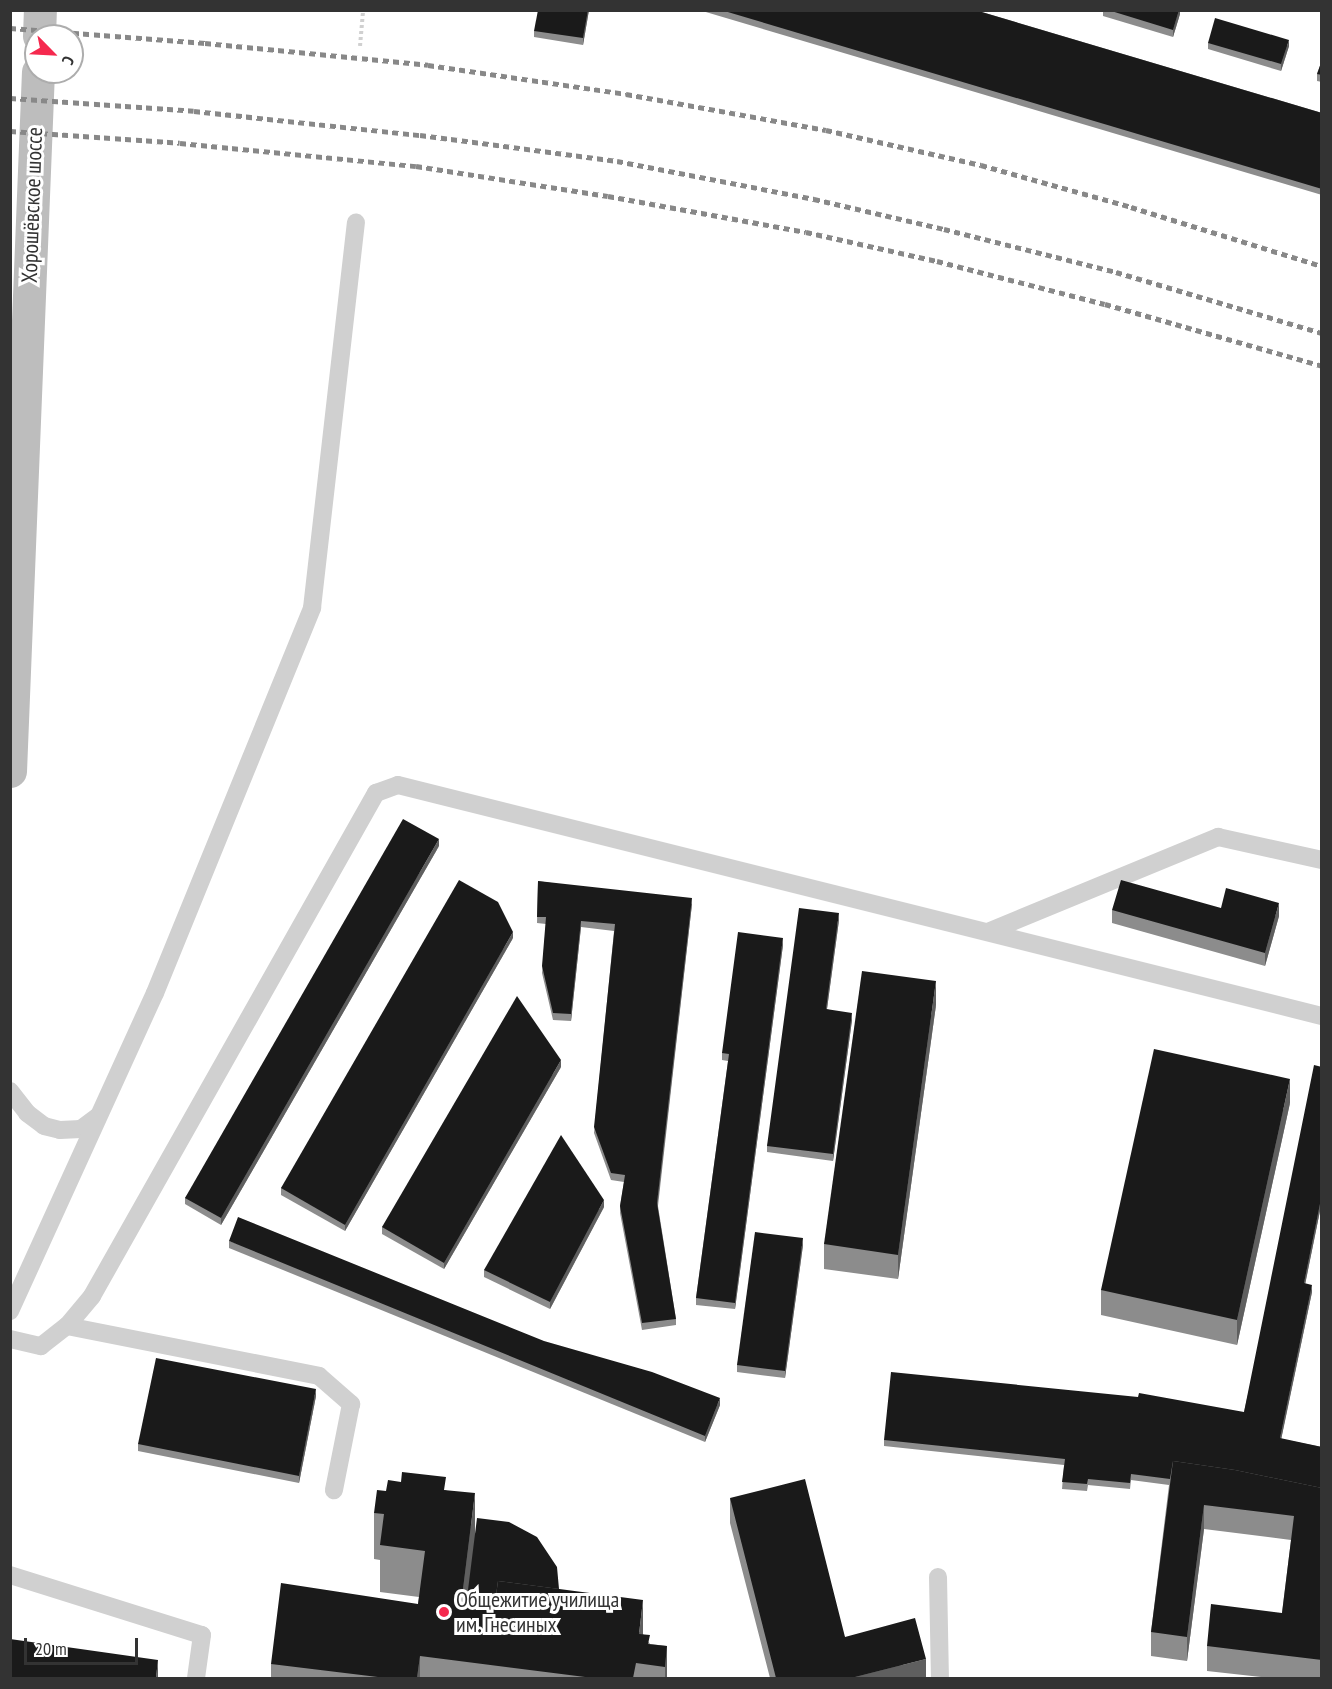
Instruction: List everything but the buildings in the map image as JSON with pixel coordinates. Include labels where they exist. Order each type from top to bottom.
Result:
[{"type":"main road","name":"Хорошёвское шоссе","points":[[10,771],[38,84]]},
{"type":"lane","points":[[10,1311],[155,993],[312,608],[356,223]]},
{"type":"lane","points":[[10,1338],[41,1346],[67,1326],[92,1296],[376,793],[398,785],[990,931],[1322,1016]]},
{"type":"lane","points":[[990,931],[1218,837],[1322,860]]},
{"type":"lane","points":[[10,1091],[27,1113],[44,1126],[81,1129],[99,1115]]},
{"type":"lane","points":[[67,1326],[319,1376],[351,1404],[334,1490]]},
{"type":"lane","points":[[10,1575],[202,1635],[196,1678]]},
{"type":"lane","points":[[938,1577],[940,1678]]},
{"type":"path","points":[[360,46],[363,10]]},
{"type":"railway","points":[[10,28],[205,43],[428,65],[626,94],[826,130],[981,165],[1131,207],[1322,266]]},
{"type":"railway","points":[[10,98],[194,111],[420,135],[617,161],[814,199],[944,229],[1116,272],[1322,333]]},
{"type":"railway","points":[[10,131],[180,143],[416,166],[608,196],[806,232],[937,261],[1105,304],[1322,366]]},
{"type":"place","name":"Общежитие училища им. Гнесиных","points":[[444,1612]]}]
